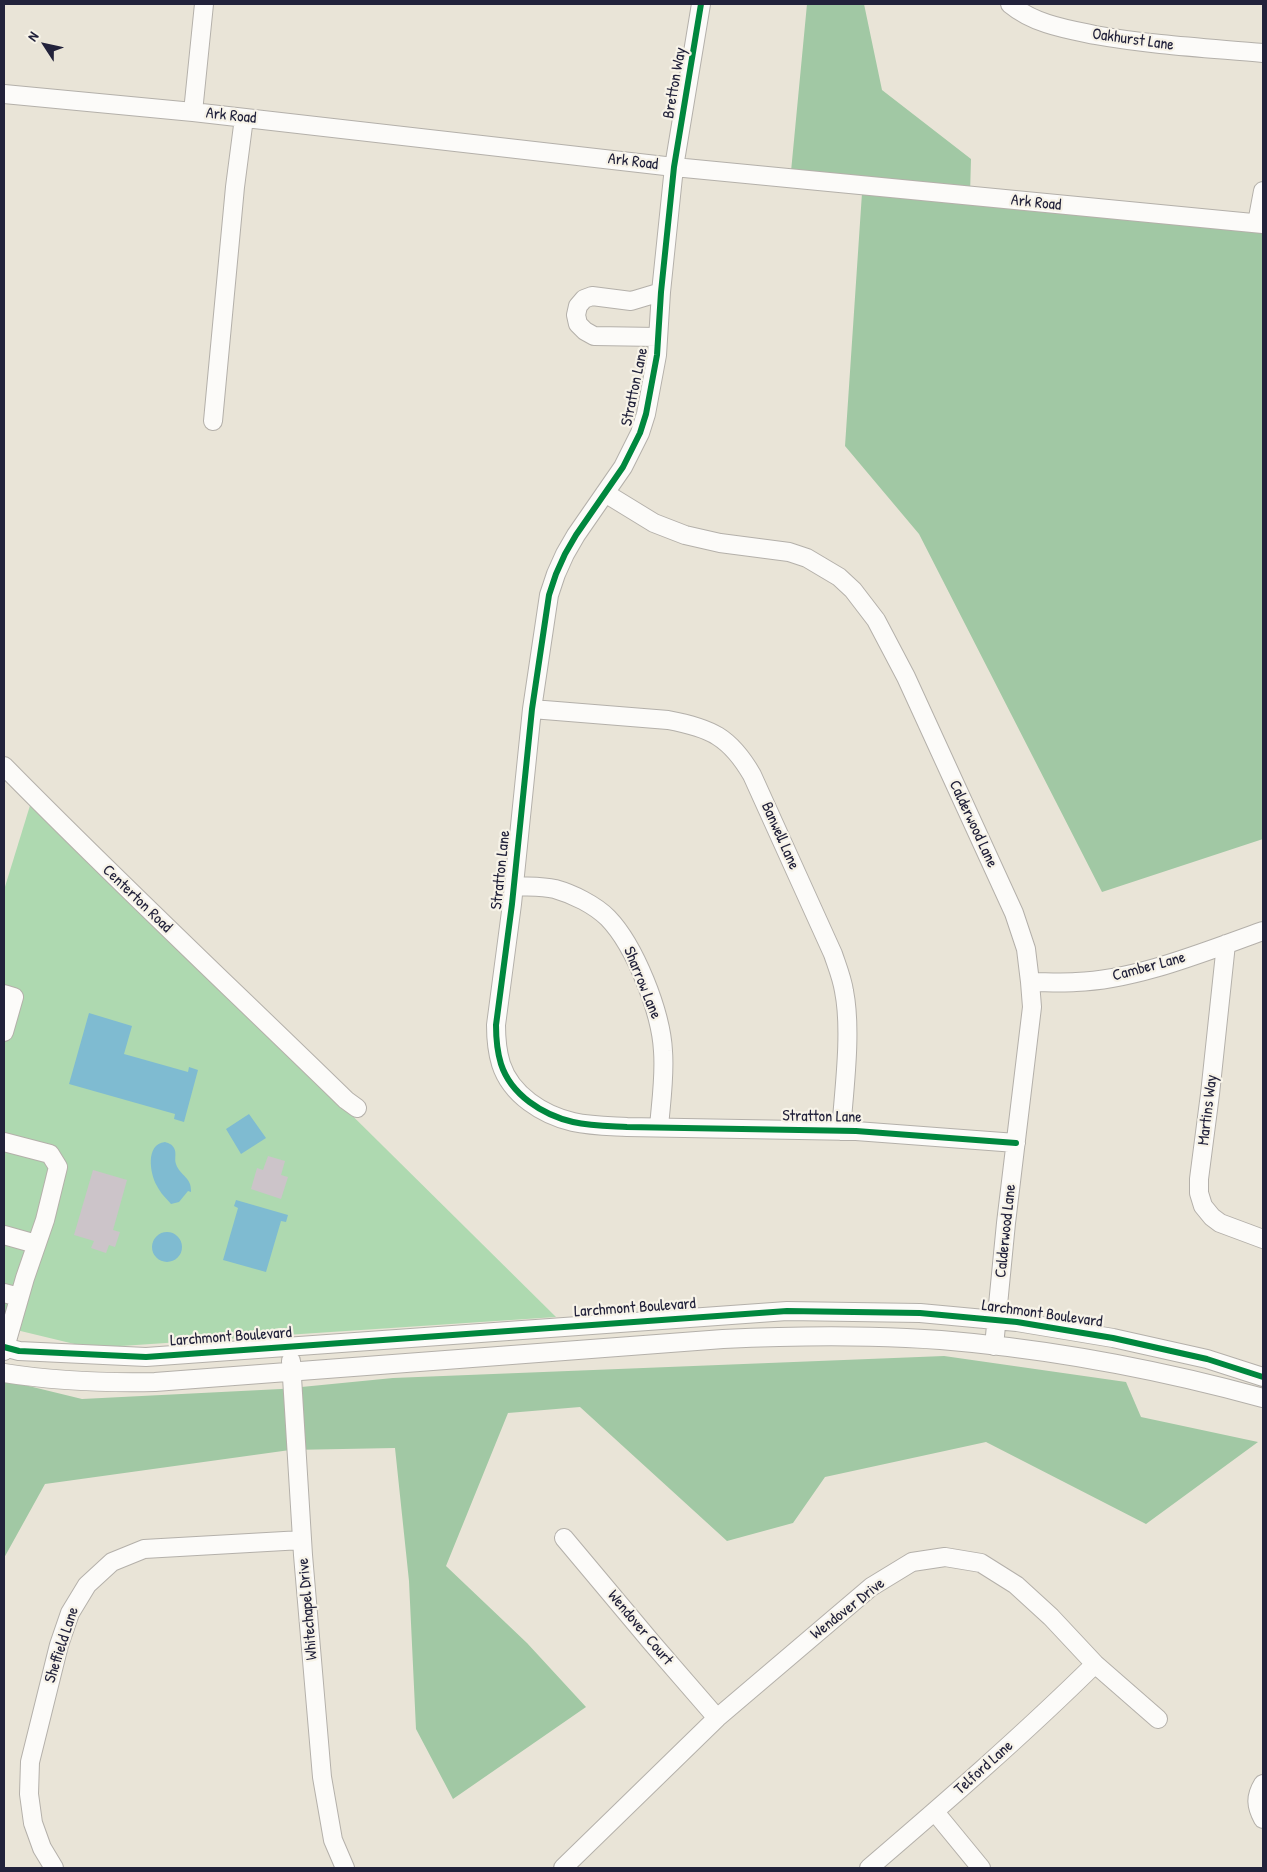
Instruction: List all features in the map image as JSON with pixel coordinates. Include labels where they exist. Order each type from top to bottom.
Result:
[{"type":"street","points":[[193,112],[204,4]]},
{"type":"street","name":"Bretton Way","points":[[674,167],[701,4]]},
{"type":"street","name":"Oakhurst Lane","points":[[1010,4],[1031,17],[1066,29],[1140,43],[1263,53]]},
{"type":"street","name":"Ark Road","points":[[4,94],[193,112],[674,167],[1260,224]]},
{"type":"street","points":[[213,421],[235,187],[244,118]]},
{"type":"street","name":"Stratton Lane","points":[[674,167],[652,389],[640,433],[623,467],[576,535],[556,574],[547,610],[532,709],[496,1025],[497,1045],[501,1064],[509,1082],[522,1096],[538,1108],[556,1117],[592,1125],[856,1131],[1016,1143]]},
{"type":"street","points":[[1260,224],[1263,191]]},
{"type":"street","points":[[658,337],[594,336],[578,324],[576,315],[578,306],[584,299],[592,296],[631,301],[661,292]]},
{"type":"street","name":"Calderwood Lane","points":[[605,493],[654,522],[685,534],[720,543],[790,552],[807,558],[839,577],[853,590],[876,620],[906,677],[1014,914],[1026,949],[1032,1007],[994,1346]]},
{"type":"street","name":"Banwell Lane","points":[[532,709],[668,720],[684,723],[698,727],[726,740],[745,762],[821,927],[840,973],[847,1009],[841,1131]]},
{"type":"street","name":"Centerton Road","points":[[4,766],[71,835],[346,1100],[357,1108]]},
{"type":"street","name":"Sharrow Lane","points":[[513,886],[554,889],[577,898],[608,918],[623,936],[636,959],[659,1023],[663,1050],[659,1127]]},
{"type":"street","name":"Camber Lane","points":[[1030,982],[1076,982],[1117,977],[1146,970],[1263,931]]},
{"type":"street","name":"Martins Way","points":[[1226,944],[1199,1178],[1199,1193],[1203,1206],[1220,1223],[1263,1239]]},
{"type":"street","points":[[4,994],[14,997],[4,1032]]},
{"type":"street","points":[[4,1142],[50,1154],[58,1166],[36,1244],[12,1295],[4,1349]]},
{"type":"street","points":[[4,1236],[36,1244]]},
{"type":"street","name":"Larchmont Boulevard","points":[[4,1349],[146,1358],[787,1311],[920,1313],[997,1320],[1113,1338],[1207,1359],[1263,1376]]},
{"type":"street","points":[[4,1373],[35,1378],[94,1383],[164,1382],[633,1345],[759,1337],[864,1337],[972,1343],[1114,1363],[1263,1398]]},
{"type":"street","name":"Whitechapel Drive","points":[[290,1347],[302,1540],[324,1791],[333,1840],[345,1868]]},
{"type":"street","name":"Wendover Court","points":[[564,1538],[717,1718]]},
{"type":"street","name":"Sheffield Lane","points":[[46,1866],[30,1809],[28,1778],[30,1762],[59,1645],[70,1613],[87,1585],[112,1562],[144,1549],[302,1540]]},
{"type":"street","name":"Wendover Drive","points":[[563,1868],[717,1718],[870,1587],[912,1562],[946,1557],[981,1563],[1016,1585],[1051,1617],[1095,1664],[1158,1719]]},
{"type":"street","name":"Telford Lane","points":[[868,1868],[935,1812],[1048,1710],[1095,1664]]},
{"type":"street","points":[[1263,1784],[1256,1797],[1258,1810],[1263,1819]]},
{"type":"street","points":[[935,1812],[980,1868]]},
{"type":"green space","points":[[807,4],[864,4],[882,90],[971,159],[970,195],[1263,233],[1263,839],[1102,892],[919,534],[845,446],[862,193],[790,182]]},
{"type":"green space","points":[[32,799],[556,1317],[91,1348],[4,1327],[4,890]]},
{"type":"green space","points":[[944,1356],[1126,1382],[1141,1417],[1258,1442],[1146,1524],[986,1442],[825,1477],[793,1523],[727,1541],[580,1407],[508,1413],[446,1566],[527,1643],[586,1707],[453,1799],[416,1729],[409,1581],[395,1448],[290,1450],[45,1484],[4,1558],[4,1380],[82,1399],[281,1389],[393,1378]]},
{"type":"water","points":[[89,1013],[132,1026],[124,1054],[188,1072],[189,1067],[198,1070],[184,1122],[174,1119],[175,1114],[69,1084]]},
{"type":"water","points":[[249,1114],[266,1138],[241,1154],[226,1129]]},
{"type":"water","points":[[165,1142],[174,1148],[176,1164],[191,1187],[191,1192],[188,1191],[179,1202],[171,1204],[157,1186],[151,1167],[154,1148]]},
{"type":"water","points":[[236,1200],[288,1215],[286,1222],[281,1221],[266,1272],[223,1260],[238,1208],[234,1206]]},
{"type":"water","points":[[167,1232],[178,1236],[182,1247],[178,1258],[167,1262],[156,1258],[152,1247],[156,1236]]},
{"type":"building","points":[[268,1156],[285,1161],[281,1175],[288,1177],[281,1199],[251,1189],[257,1168],[263,1170]]},
{"type":"building","points":[[93,1170],[127,1180],[113,1230],[120,1232],[115,1247],[109,1245],[106,1253],[91,1248],[94,1241],[74,1235]]},
{"type":"cycle path","points":[[701,4],[674,167],[661,292],[657,355],[646,414],[640,433],[623,467],[565,554],[549,595],[532,709],[512,904],[496,1025],[501,1064],[512,1085],[530,1102],[550,1114],[580,1123],[627,1127],[856,1131],[1016,1143]]},
{"type":"cycle path","points":[[4,1347],[19,1351],[146,1357],[787,1311],[920,1313],[1017,1322],[1113,1338],[1207,1359],[1263,1377]]}]
